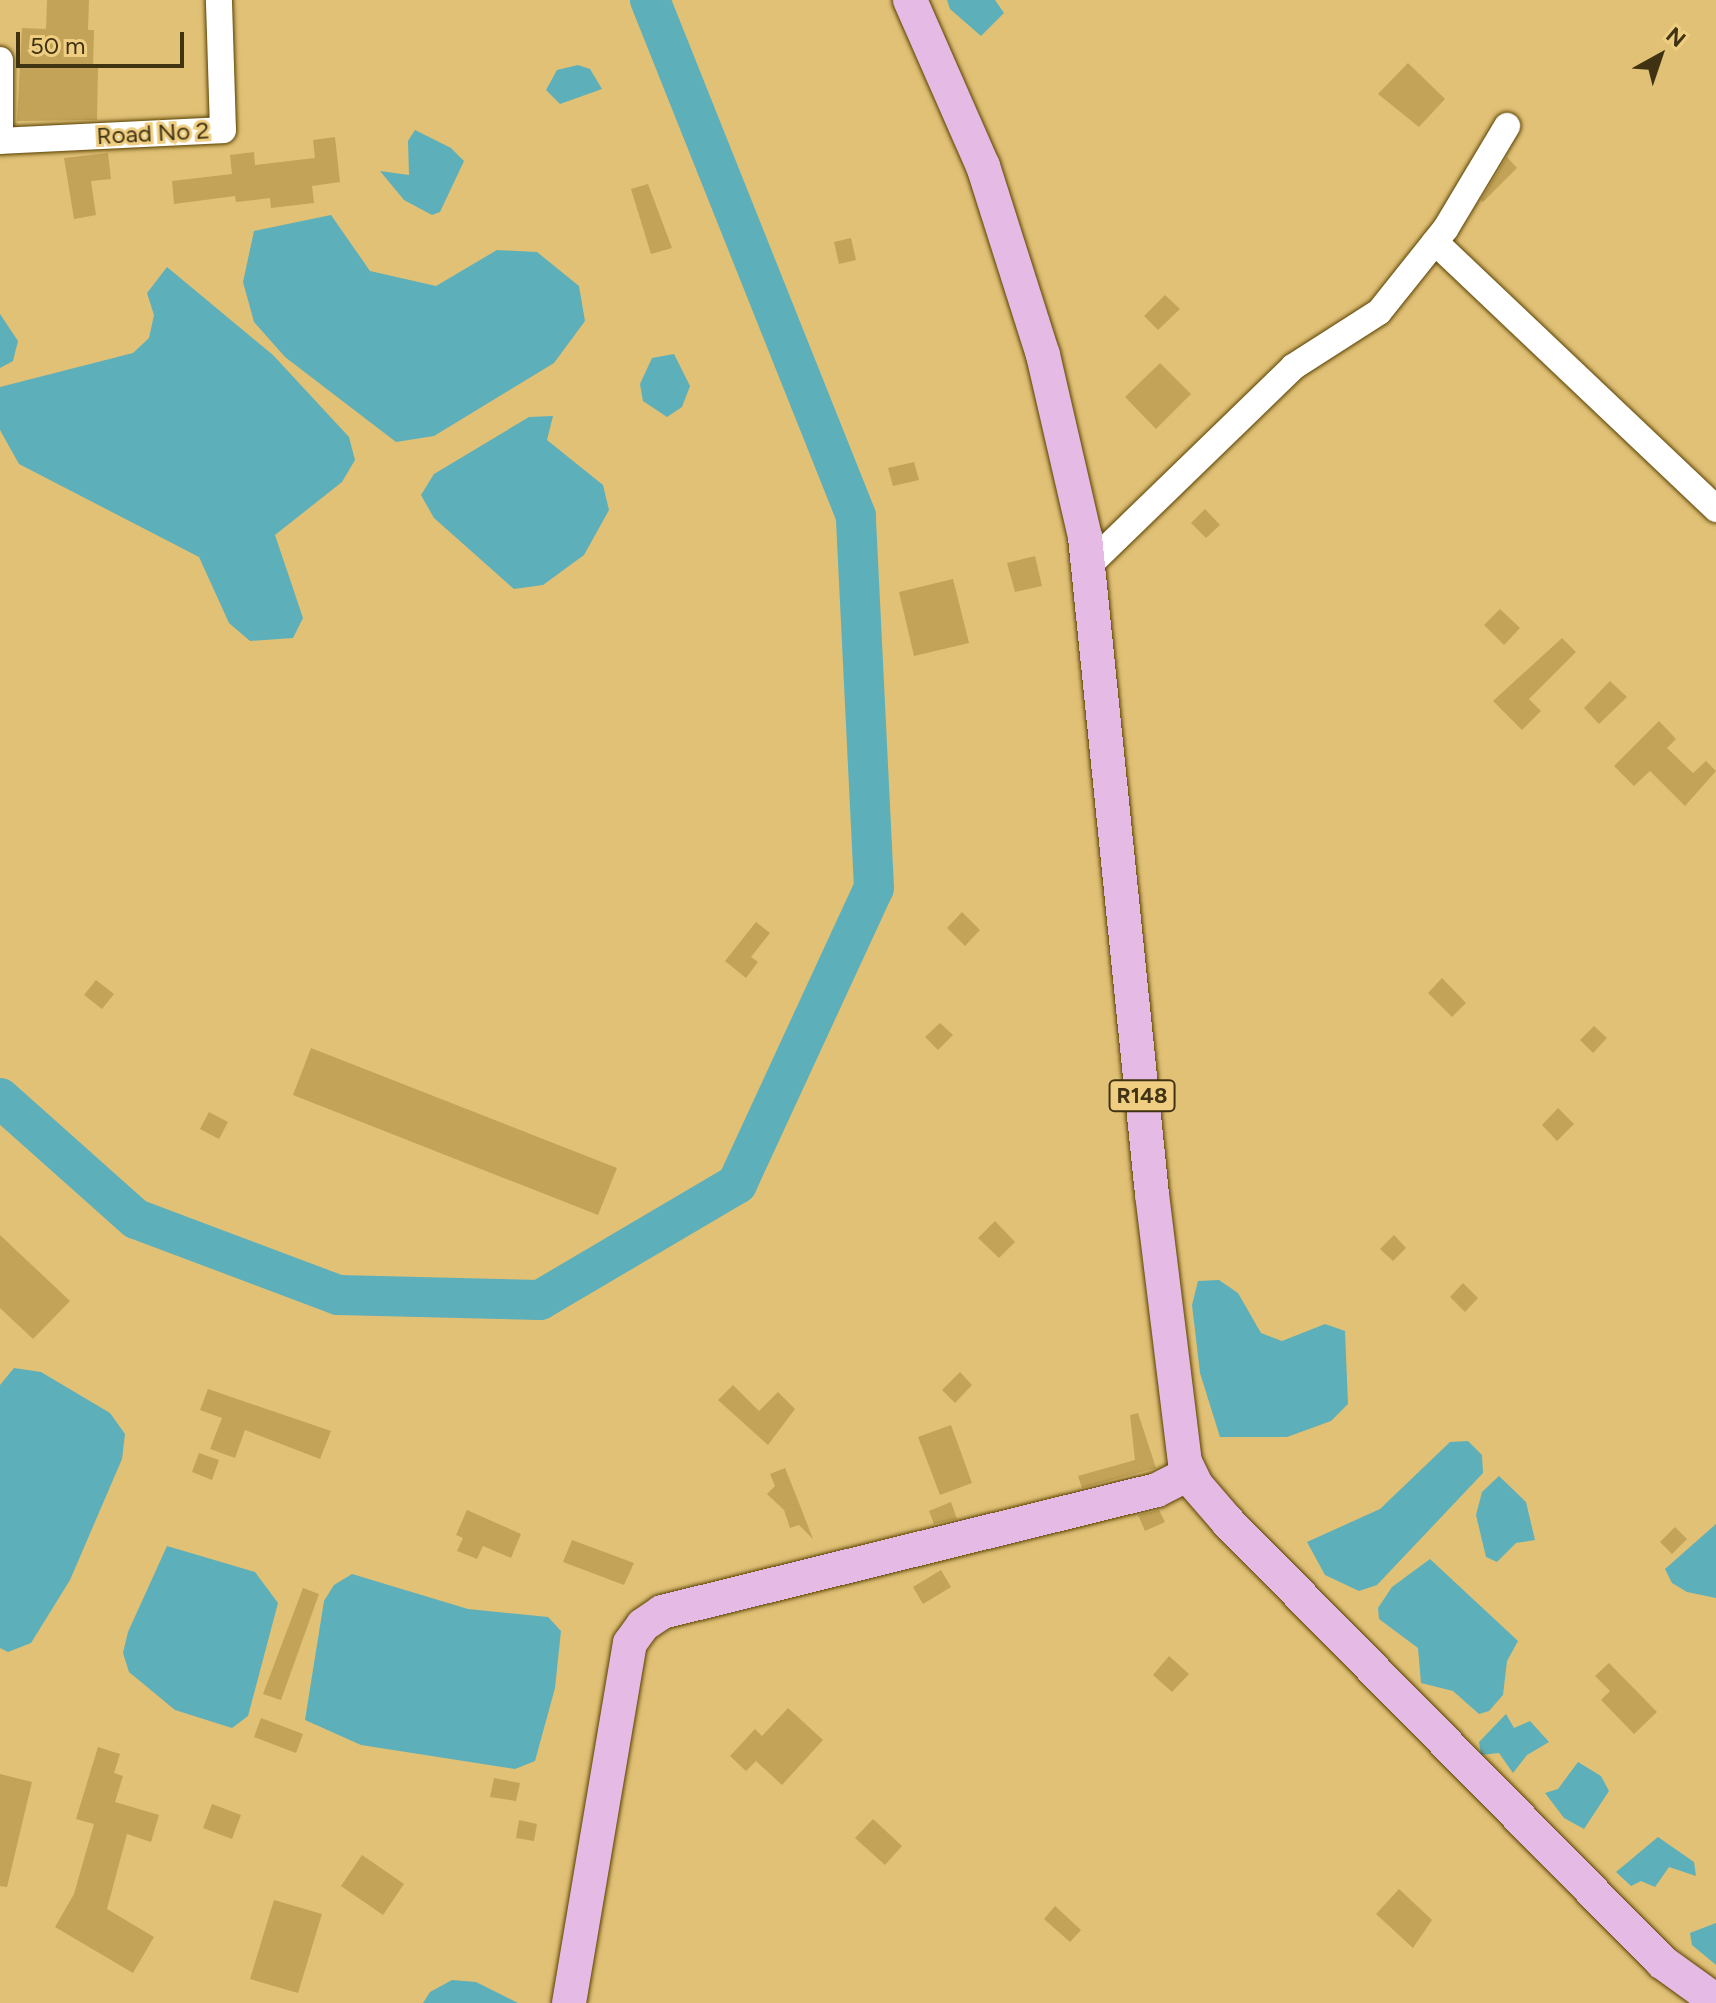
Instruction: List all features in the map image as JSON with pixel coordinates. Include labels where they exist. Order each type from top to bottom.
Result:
[{"type":"main road","name":"R148","points":[[910,0],[983,166],[1043,355],[1088,566],[1152,1194],[1180,1434],[1190,1473],[1228,1522],[1662,1962],[1716,2001]]},
{"type":"main road","points":[[569,2003],[630,1643],[643,1625],[662,1612],[1157,1490],[1190,1473]]},
{"type":"street","name":"Road No 2","points":[[0,141],[223,130],[219,0]]},
{"type":"street","points":[[0,60],[0,141]]},
{"type":"street","points":[[1088,566],[1293,367],[1379,312],[1435,242],[1507,126]]},
{"type":"street","points":[[1435,242],[1716,509]]},
{"type":"water","points":[[947,0],[995,0],[1004,13],[981,36],[950,9]]},
{"type":"water","points":[[578,65],[590,69],[602,89],[560,104],[546,90],[557,70]]},
{"type":"water","points":[[415,130],[451,148],[464,161],[440,212],[432,215],[404,200],[380,171],[409,175],[408,141]]},
{"type":"water","points":[[331,215],[370,271],[436,286],[497,250],[537,252],[579,286],[585,321],[554,363],[434,436],[396,442],[285,357],[254,322],[243,282],[254,231]]},
{"type":"water","points":[[167,267],[273,355],[349,437],[355,460],[342,482],[275,535],[303,618],[293,638],[250,641],[229,623],[199,557],[19,464],[0,430],[0,387],[133,353],[149,338],[154,315],[147,293]]},
{"type":"water","points":[[0,314],[18,341],[13,361],[0,368]]},
{"type":"water","points":[[674,354],[690,386],[682,407],[667,417],[643,401],[640,384],[652,358]]},
{"type":"water","points":[[553,416],[547,440],[603,485],[609,510],[584,555],[543,585],[514,589],[434,518],[421,495],[434,474],[529,417]]},
{"type":"water","points":[[1219,1280],[1238,1293],[1261,1333],[1282,1341],[1325,1324],[1345,1331],[1348,1404],[1331,1421],[1287,1437],[1220,1437],[1200,1373],[1192,1305],[1198,1281]]},
{"type":"water","points":[[14,1368],[41,1372],[110,1413],[125,1434],[122,1459],[70,1580],[31,1643],[8,1652],[0,1648],[0,1385]]},
{"type":"water","points":[[1468,1441],[1482,1455],[1483,1473],[1377,1585],[1359,1591],[1325,1575],[1307,1542],[1380,1509],[1450,1442]]},
{"type":"water","points":[[1499,1476],[1526,1502],[1535,1540],[1516,1543],[1497,1562],[1486,1557],[1476,1515],[1482,1492]]},
{"type":"water","points":[[1716,1524],[1716,1598],[1687,1592],[1672,1583],[1665,1569]]},
{"type":"water","points":[[167,1546],[255,1572],[278,1603],[248,1716],[232,1728],[175,1710],[129,1672],[123,1653],[128,1632]]},
{"type":"water","points":[[1430,1559],[1518,1641],[1507,1661],[1503,1695],[1489,1711],[1479,1714],[1453,1691],[1421,1683],[1418,1648],[1379,1619],[1378,1608],[1392,1587]]},
{"type":"water","points":[[352,1574],[468,1609],[548,1617],[561,1631],[555,1688],[535,1761],[515,1769],[361,1745],[305,1720],[324,1601],[334,1585]]},
{"type":"water","points":[[1506,1714],[1514,1728],[1530,1721],[1549,1742],[1527,1755],[1513,1773],[1499,1753],[1481,1755],[1479,1742]]},
{"type":"water","points":[[1578,1762],[1601,1776],[1609,1791],[1584,1829],[1564,1818],[1545,1793],[1558,1789]]},
{"type":"water","points":[[1658,1837],[1694,1862],[1696,1876],[1669,1867],[1655,1887],[1641,1881],[1631,1886],[1616,1872]]},
{"type":"water","points":[[1716,1923],[1716,1965],[1692,1945],[1690,1933]]},
{"type":"water","points":[[452,1980],[476,1982],[518,2003],[423,2003],[430,1992]]},
{"type":"building","points":[[47,0],[89,0],[88,30],[94,30],[93,68],[98,68],[97,120],[17,121],[22,28],[46,29]]},
{"type":"building","points":[[1408,63],[1445,99],[1419,127],[1378,94]]},
{"type":"building","points":[[335,137],[340,182],[312,186],[314,203],[271,208],[270,198],[236,202],[235,196],[174,204],[172,181],[232,174],[230,155],[254,152],[255,165],[315,158],[313,140]]},
{"type":"building","points":[[108,153],[111,179],[91,181],[96,215],[74,219],[64,158]]},
{"type":"building","points":[[1507,157],[1517,168],[1483,202],[1481,200]]},
{"type":"building","points":[[648,184],[672,248],[651,254],[631,189]]},
{"type":"building","points":[[851,238],[856,260],[839,264],[834,242]]},
{"type":"building","points":[[1165,295],[1180,309],[1158,330],[1144,316]]},
{"type":"building","points":[[1160,363],[1191,394],[1156,429],[1125,397]]},
{"type":"building","points":[[914,462],[919,480],[893,486],[888,468]]},
{"type":"building","points":[[1205,509],[1220,525],[1206,538],[1191,523]]},
{"type":"building","points":[[1035,556],[1042,586],[1015,592],[1007,563]]},
{"type":"building","points":[[953,579],[969,643],[914,656],[899,592]]},
{"type":"building","points":[[1500,609],[1520,628],[1504,645],[1484,625]]},
{"type":"building","points":[[1562,638],[1576,652],[1529,699],[1541,711],[1522,730],[1493,701]]},
{"type":"building","points":[[1610,681],[1627,697],[1599,724],[1584,708]]},
{"type":"building","points":[[1659,721],[1676,739],[1667,748],[1693,773],[1706,761],[1716,771],[1685,806],[1650,771],[1634,786],[1614,766]]},
{"type":"building","points":[[962,912],[980,930],[965,946],[947,928]]},
{"type":"building","points":[[756,922],[770,933],[751,957],[758,962],[746,978],[725,961]]},
{"type":"building","points":[[1442,978],[1466,1003],[1452,1017],[1428,993]]},
{"type":"building","points":[[96,980],[114,994],[102,1009],[84,995]]},
{"type":"building","points":[[940,1023],[953,1035],[938,1050],[925,1037]]},
{"type":"building","points":[[1594,1026],[1607,1038],[1593,1053],[1580,1040]]},
{"type":"building","points":[[311,1048],[617,1168],[598,1215],[293,1095]]},
{"type":"building","points":[[1558,1108],[1574,1124],[1557,1141],[1542,1125]]},
{"type":"building","points":[[209,1112],[228,1122],[219,1139],[200,1129]]},
{"type":"building","points":[[995,1221],[1015,1242],[999,1258],[978,1238]]},
{"type":"building","points":[[0,1235],[70,1301],[33,1339],[0,1308]]},
{"type":"building","points":[[1394,1235],[1406,1248],[1393,1261],[1380,1249]]},
{"type":"building","points":[[1463,1283],[1478,1298],[1465,1312],[1450,1297]]},
{"type":"building","points":[[960,1372],[972,1385],[955,1403],[942,1390]]},
{"type":"building","points":[[733,1385],[759,1411],[778,1392],[795,1409],[768,1445],[718,1400]]},
{"type":"building","points":[[208,1389],[331,1431],[320,1459],[245,1430],[235,1458],[210,1449],[222,1418],[200,1410]]},
{"type":"building","points":[[1138,1413],[1156,1468],[1082,1488],[1078,1476],[1135,1460],[1130,1415]]},
{"type":"building","points":[[951,1425],[972,1483],[940,1495],[918,1437]]},
{"type":"building","points":[[199,1453],[219,1460],[212,1480],[192,1472]]},
{"type":"building","points":[[785,1468],[813,1539],[799,1525],[790,1528],[784,1510],[767,1494],[775,1486],[770,1474]]},
{"type":"building","points":[[951,1502],[957,1519],[934,1524],[929,1511]]},
{"type":"building","points":[[467,1510],[521,1534],[511,1558],[483,1546],[477,1559],[457,1551],[463,1538],[456,1535]]},
{"type":"building","points":[[1159,1510],[1165,1522],[1145,1531],[1138,1515]]},
{"type":"building","points":[[1675,1527],[1687,1539],[1672,1554],[1660,1542]]},
{"type":"building","points":[[572,1540],[634,1563],[624,1585],[563,1562]]},
{"type":"building","points":[[941,1570],[951,1587],[923,1604],[913,1587]]},
{"type":"building","points":[[303,1588],[319,1594],[281,1700],[263,1694]]},
{"type":"building","points":[[1169,1656],[1189,1674],[1172,1692],[1153,1675]]},
{"type":"building","points":[[1609,1663],[1657,1712],[1634,1734],[1601,1700],[1610,1691],[1595,1676]]},
{"type":"building","points":[[788,1708],[823,1740],[782,1785],[756,1761],[746,1771],[730,1756],[755,1729],[762,1736]]},
{"type":"building","points":[[261,1718],[303,1734],[296,1753],[254,1737]]},
{"type":"building","points":[[98,1747],[120,1754],[114,1773],[123,1776],[115,1802],[159,1815],[151,1842],[127,1834],[107,1909],[154,1937],[133,1973],[55,1927],[74,1894],[94,1824],[76,1819]]},
{"type":"building","points":[[0,1774],[32,1782],[7,1887],[0,1886]]},
{"type":"building","points":[[494,1778],[520,1783],[516,1801],[490,1797]]},
{"type":"building","points":[[212,1804],[241,1815],[232,1839],[203,1828]]},
{"type":"building","points":[[873,1819],[902,1846],[885,1865],[855,1838]]},
{"type":"building","points":[[519,1820],[537,1824],[534,1841],[516,1838]]},
{"type":"building","points":[[362,1855],[404,1884],[383,1915],[341,1886]]},
{"type":"building","points":[[1399,1889],[1432,1920],[1413,1948],[1376,1914]]},
{"type":"building","points":[[274,1900],[322,1914],[298,1993],[250,1979]]},
{"type":"building","points":[[1055,1906],[1081,1930],[1070,1942],[1044,1919]]},
{"type":"waterway","points":[[0,1098],[136,1219],[338,1295],[540,1300],[737,1184],[874,888],[856,516],[650,0]]}]
